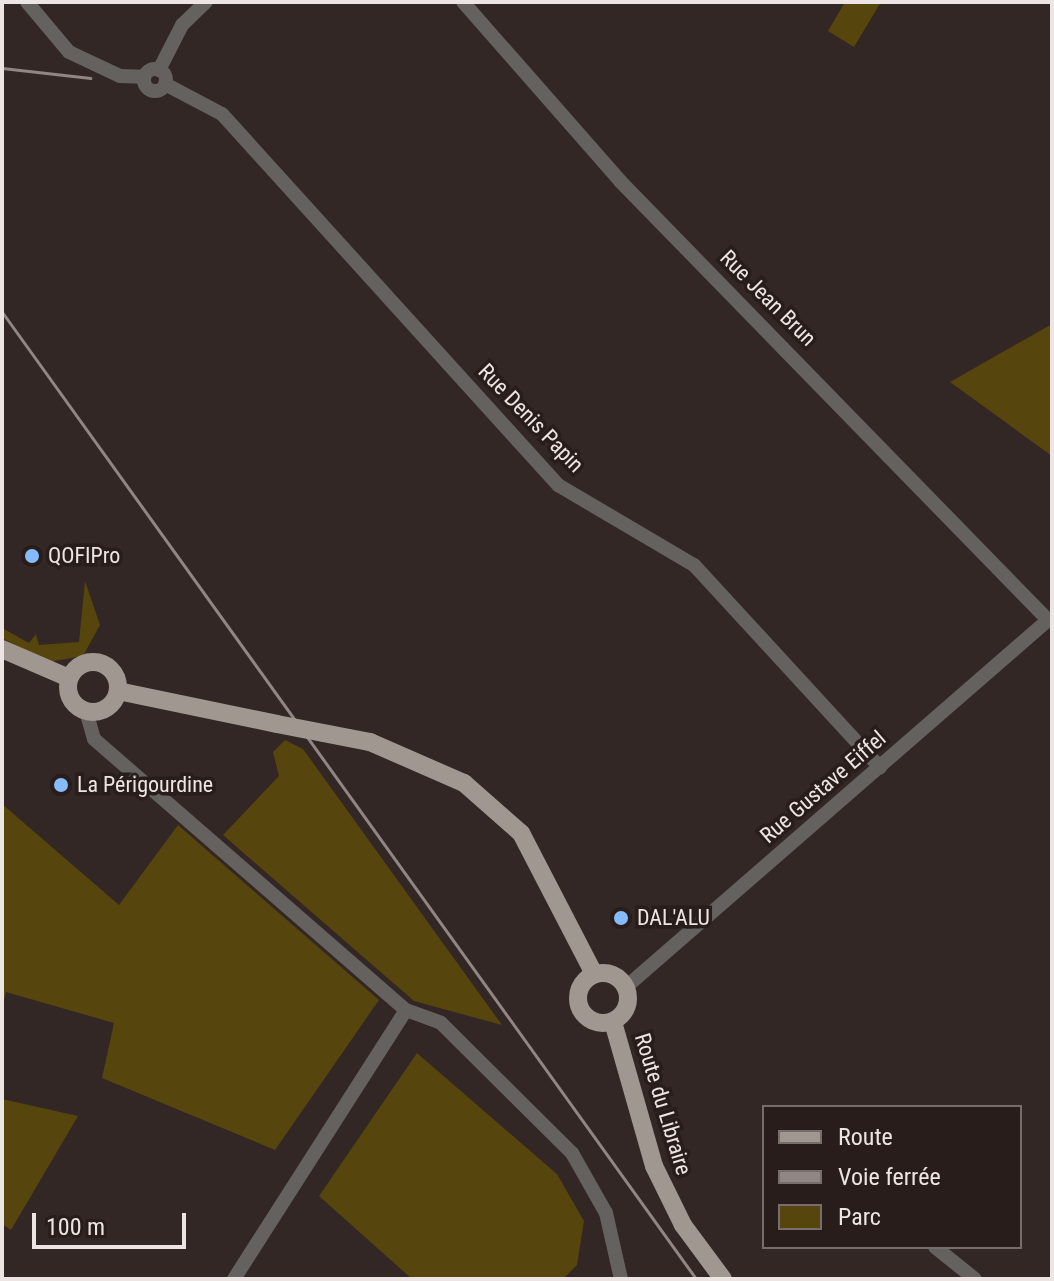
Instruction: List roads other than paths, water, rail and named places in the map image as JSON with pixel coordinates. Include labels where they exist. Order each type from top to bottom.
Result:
[{"type":"main road","points":[[2,649],[69,678]]},
{"type":"main road","points":[[118,691],[110,706],[86,711],[72,702],[69,678],[80,665],[103,664],[118,691],[370,742],[464,783],[521,833],[594,974]]},
{"type":"main road","points":[[609,973],[626,987],[625,1011],[613,1022],[597,1023],[580,1008],[581,985],[594,974],[609,973]]},
{"type":"main road","name":"Route du Libraire","points":[[613,1022],[654,1166],[683,1225],[723,1279]]},
{"type":"street","points":[[27,2],[69,52],[120,76],[144,77],[162,77],[182,25],[206,2]]},
{"type":"street","name":"Rue Jean Brun","points":[[463,2],[620,181],[1050,620]]},
{"type":"street","name":"Rue Denis Papin","points":[[162,77],[222,114],[558,485],[694,565],[880,767]]},
{"type":"street","name":"Rue Gustave Eiffel","points":[[626,987],[1050,620]]},
{"type":"street","points":[[86,711],[94,739],[406,1010],[441,1023],[572,1153],[606,1213],[621,1279]]},
{"type":"street","points":[[234,1279],[406,1010]]},
{"type":"street","points":[[938,1249],[975,1279]]},
{"type":"railway","points":[[2,68],[90,78]]},
{"type":"railway","points":[[2,312],[696,1279]]},
{"type":"place","name":"QOFIPro","points":[[32,556]]},
{"type":"place","name":"La Périgourdine","points":[[61,785]]},
{"type":"place","name":"DAL'ALU","points":[[621,918]]}]
